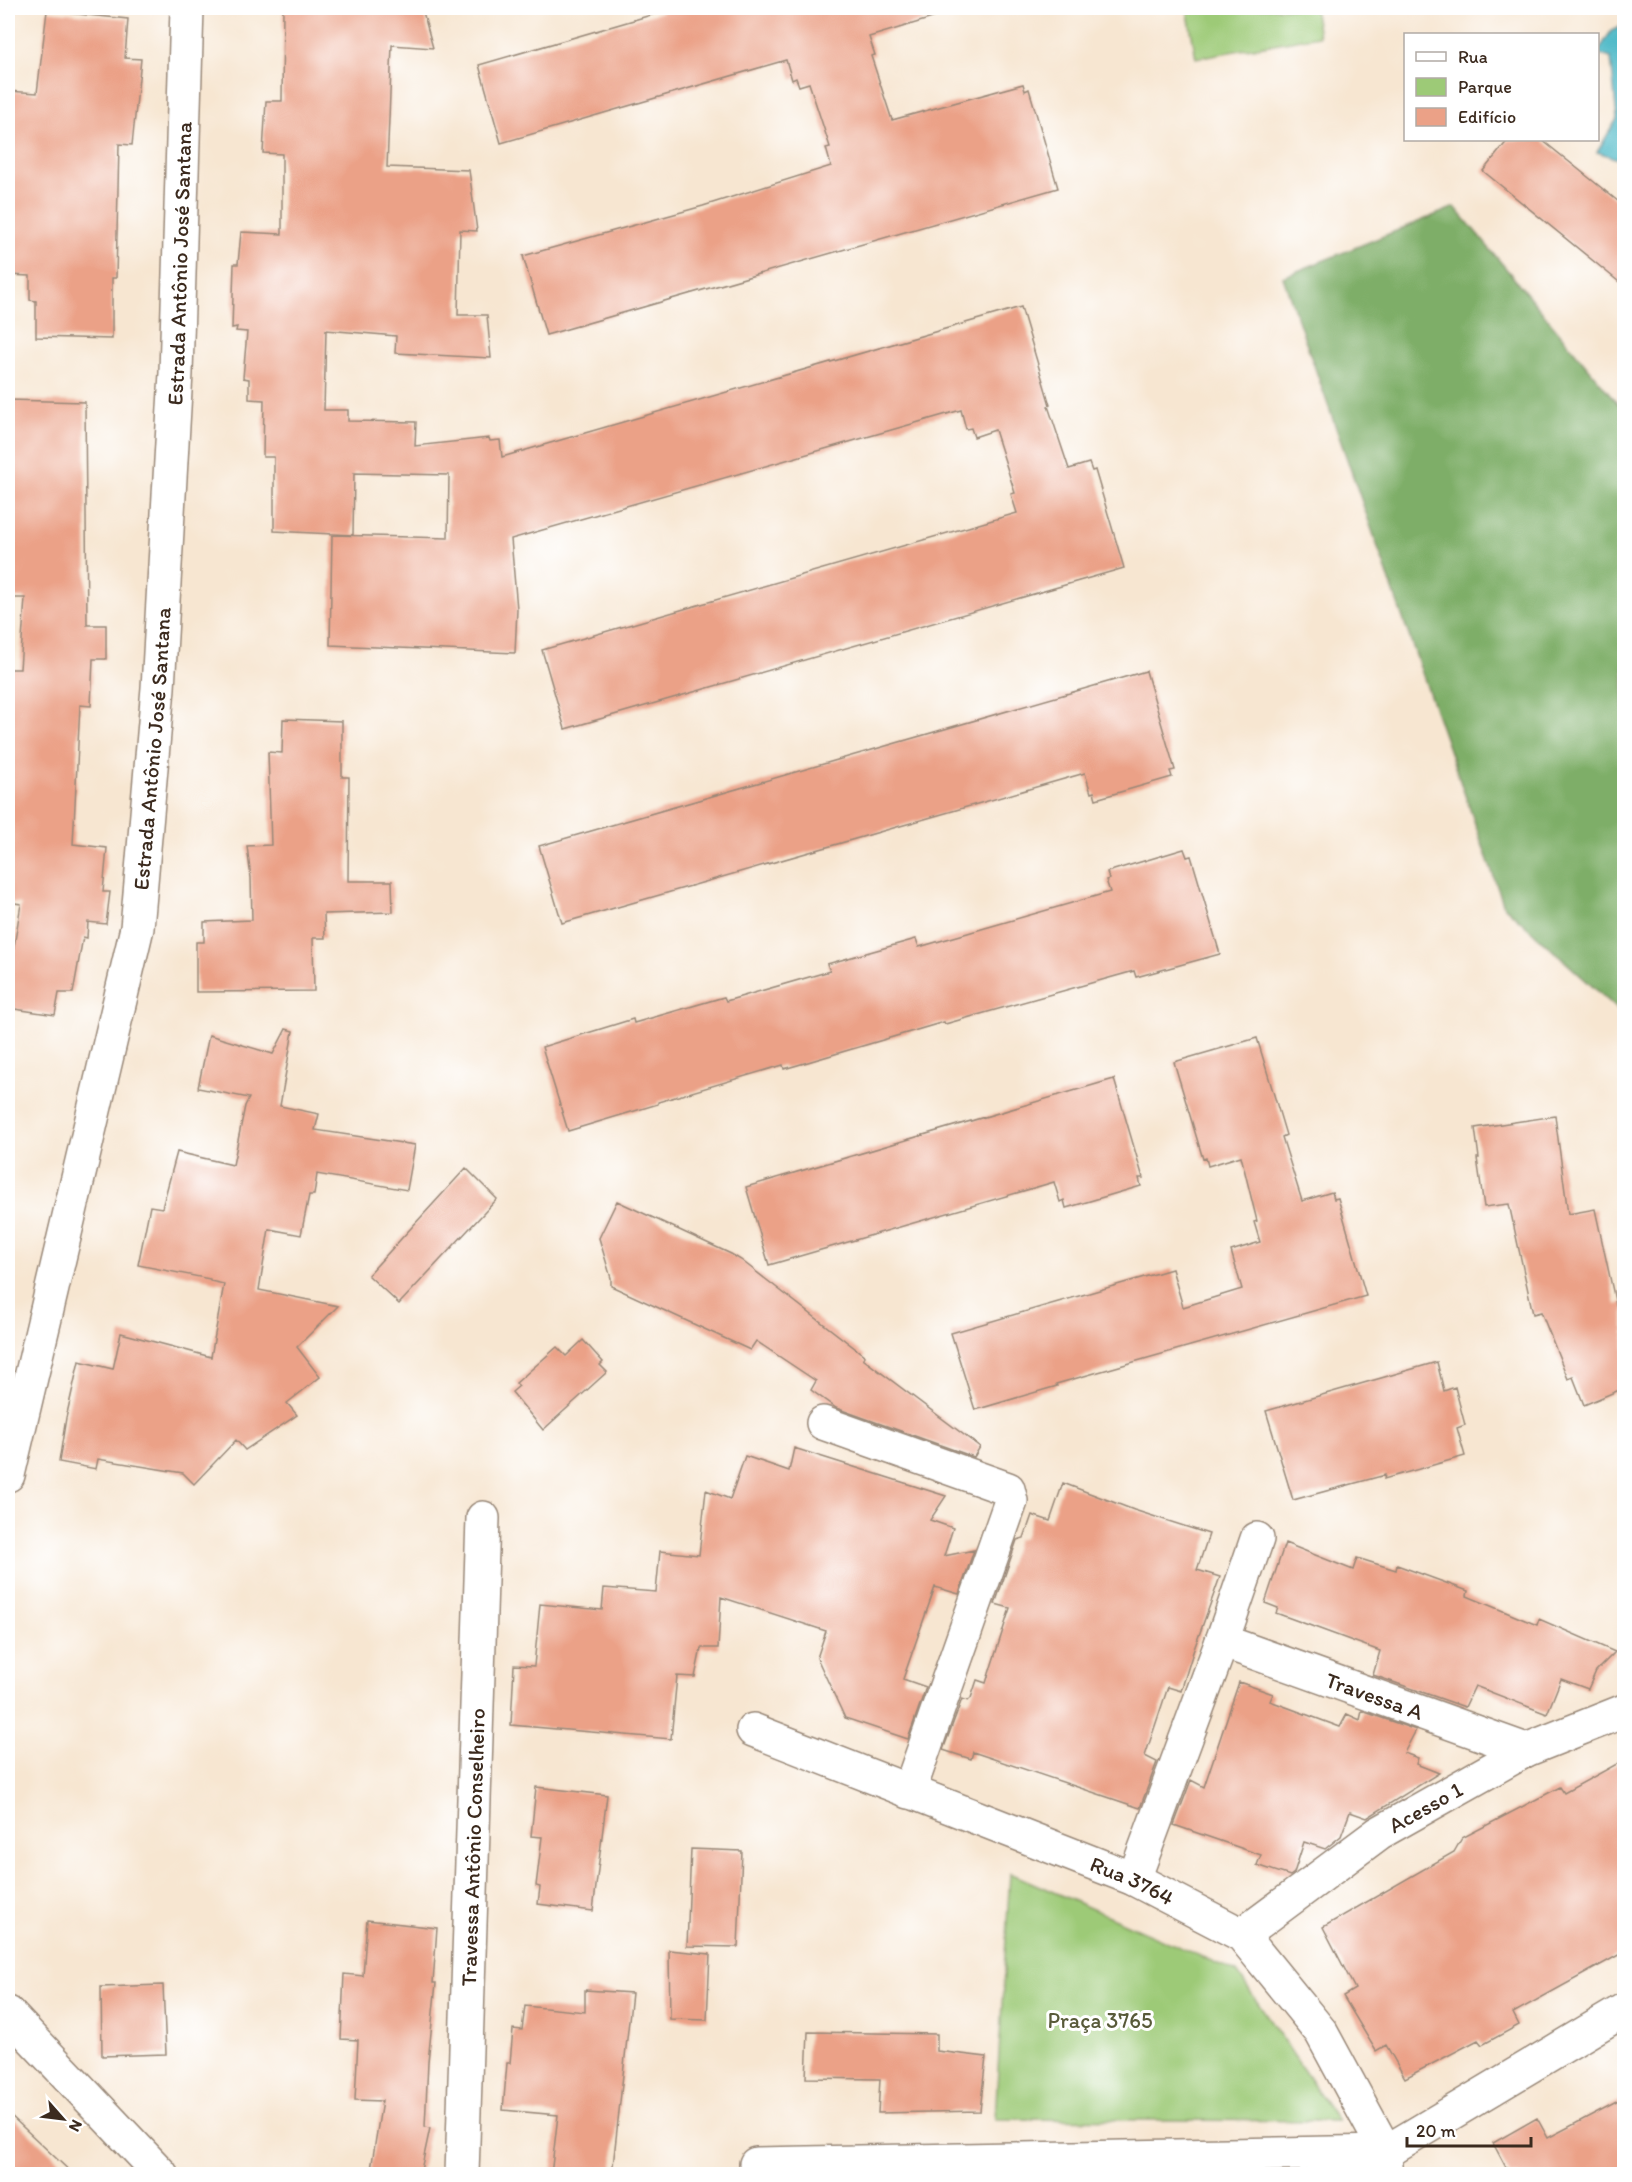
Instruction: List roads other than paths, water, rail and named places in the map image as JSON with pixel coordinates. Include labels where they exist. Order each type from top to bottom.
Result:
[{"type":"street","name":"Estrada Antônio José Santana","points":[[8,1475],[137,928],[158,688],[176,374],[186,8]]},
{"type":"street","points":[[823,1423],[1008,1488],[1011,1501],[909,1792]]},
{"type":"street","name":"Travessa Antônio Conselheiro","points":[[462,2175],[483,1518]]},
{"type":"street","points":[[1134,1879],[1257,1539]]},
{"type":"street","name":"Travessa A","points":[[1222,1641],[1526,1750]]},
{"type":"street","name":"Acesso 1","points":[[1242,1935],[1379,1833],[1526,1750],[1624,1711]]},
{"type":"street","name":"Rua 3764","points":[[753,1730],[1134,1879],[1242,1935],[1321,2032],[1386,2163]]},
{"type":"street","points":[[756,2164],[1386,2163],[1624,2010]]},
{"type":"street","points":[[8,2013],[161,2175]]},
{"type":"water","points":[[1624,25],[1624,161],[1597,152],[1617,119],[1611,58],[1599,54],[1611,31]]},
{"type":"park label","name":"Praça 3765","points":[[1100,2020]]}]
